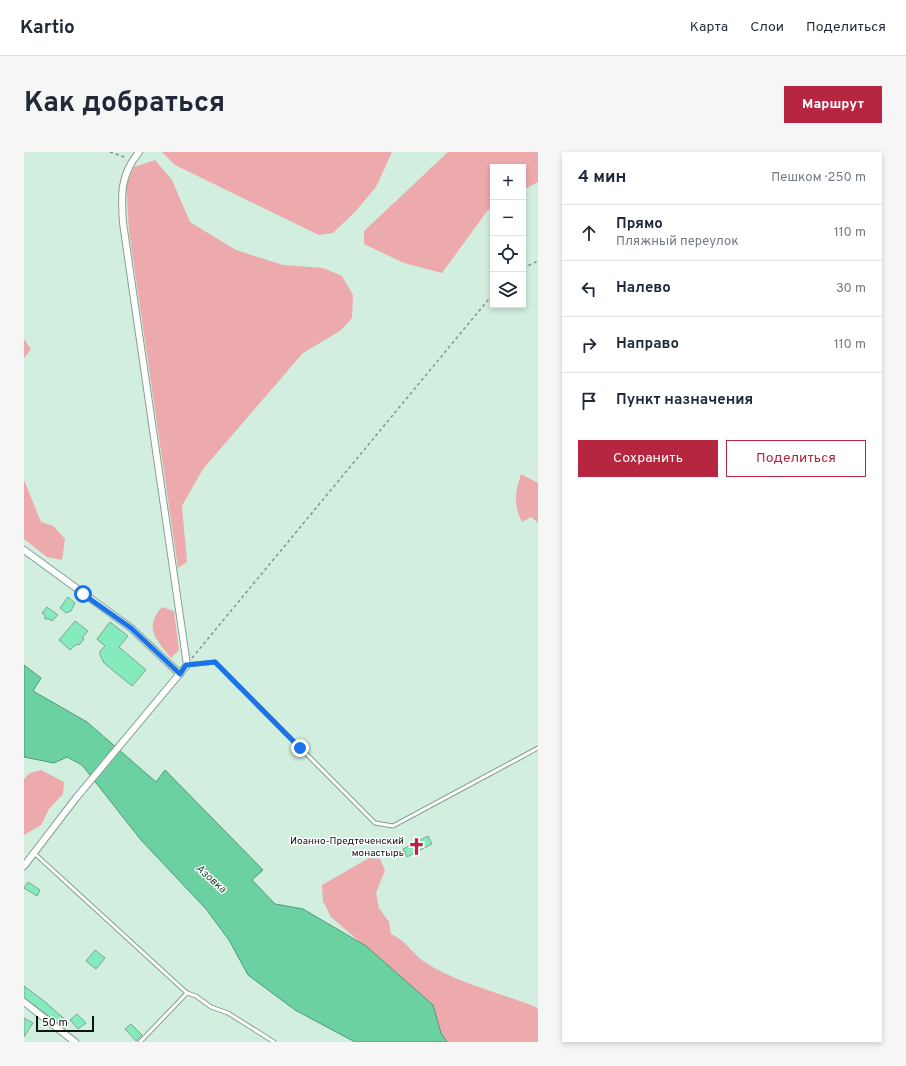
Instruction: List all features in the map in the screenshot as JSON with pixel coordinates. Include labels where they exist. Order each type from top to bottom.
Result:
[{"type":"street","points":[[24,866],[76,798],[186,665],[123,223],[121,192],[129,164],[139,152]]},
{"type":"street","points":[[24,550],[131,628],[180,674]]},
{"type":"street","points":[[24,1002],[75,1042]]},
{"type":"lane","points":[[186,665],[215,662],[375,824],[393,826],[538,748]]},
{"type":"lane","points":[[34,853],[186,993],[196,996],[211,1007],[228,1013],[274,1042]]},
{"type":"lane","points":[[140,1042],[186,993]]},
{"type":"path","points":[[110,152],[132,160]]},
{"type":"path","points":[[526,267],[538,261]]},
{"type":"path","points":[[186,665],[490,298]]},
{"type":"shaded area","points":[[162,152],[392,152],[376,187],[355,212],[333,233],[319,235],[175,165]]},
{"type":"shaded area","points":[[448,152],[538,152],[538,182],[526,188],[526,164],[490,164],[490,209],[442,273],[404,263],[364,244],[364,231]]},
{"type":"shaded area","points":[[155,160],[172,180],[190,222],[236,250],[283,265],[323,268],[342,276],[353,295],[352,318],[340,331],[303,353],[203,469],[182,506],[187,562],[178,568],[129,231],[126,184],[134,167]]},
{"type":"shaded area","points":[[24,339],[31,349],[24,358]]},
{"type":"shaded area","points":[[521,474],[538,483],[538,523],[531,517],[522,522],[519,515],[516,498],[517,487]]},
{"type":"shaded area","points":[[24,480],[41,522],[53,526],[65,539],[62,560],[47,557],[24,539]]},
{"type":"shaded area","points":[[162,607],[174,611],[179,650],[171,658],[154,634],[153,621],[156,614]]},
{"type":"shaded area","points":[[41,770],[64,782],[63,794],[49,809],[41,825],[24,835],[24,779],[30,773]]},
{"type":"shaded area","points":[[369,858],[380,859],[385,870],[376,893],[379,908],[389,922],[391,934],[401,940],[426,963],[438,970],[465,982],[536,1007],[538,1010],[538,1042],[447,1042],[441,1033],[433,1005],[331,917],[323,901],[322,885]]},
{"type":"water","name":"Азовка","points":[[24,665],[41,678],[33,691],[87,722],[156,782],[165,770],[263,870],[252,880],[275,904],[303,909],[366,946],[433,1005],[441,1033],[447,1042],[355,1042],[295,1010],[248,975],[229,940],[206,909],[141,840],[82,765],[67,757],[54,763],[24,757]]},
{"type":"building","points":[[68,597],[75,603],[71,611],[66,613],[60,608]]},
{"type":"building","points":[[47,607],[58,615],[52,621],[45,619],[45,615],[42,613]]},
{"type":"building","points":[[75,621],[88,631],[82,638],[84,639],[79,645],[77,644],[70,650],[59,640]]},
{"type":"building","points":[[110,622],[128,636],[119,647],[146,670],[132,686],[104,663],[100,655],[100,651],[105,646],[97,639]]},
{"type":"building","name":"Иоанно-Предтеченский монастырь","points":[[428,836],[432,844],[407,857],[403,849]]},
{"type":"building","points":[[28,882],[40,890],[37,896],[24,888]]},
{"type":"building","points":[[95,950],[105,958],[96,969],[86,961]]},
{"type":"building","points":[[24,986],[69,1023],[65,1028],[24,998]]},
{"type":"building","points":[[77,1014],[86,1023],[78,1029],[70,1020]]},
{"type":"building","points":[[24,1018],[33,1023],[24,1037]]},
{"type":"building","points":[[131,1024],[142,1035],[136,1041],[125,1029]]},
{"type":"place","name":"Иоанно-Предтеченский монастырь","points":[[417,847]]},
{"type":"route","points":[[83,594],[131,628],[180,674],[186,665],[215,662],[300,748]]}]
